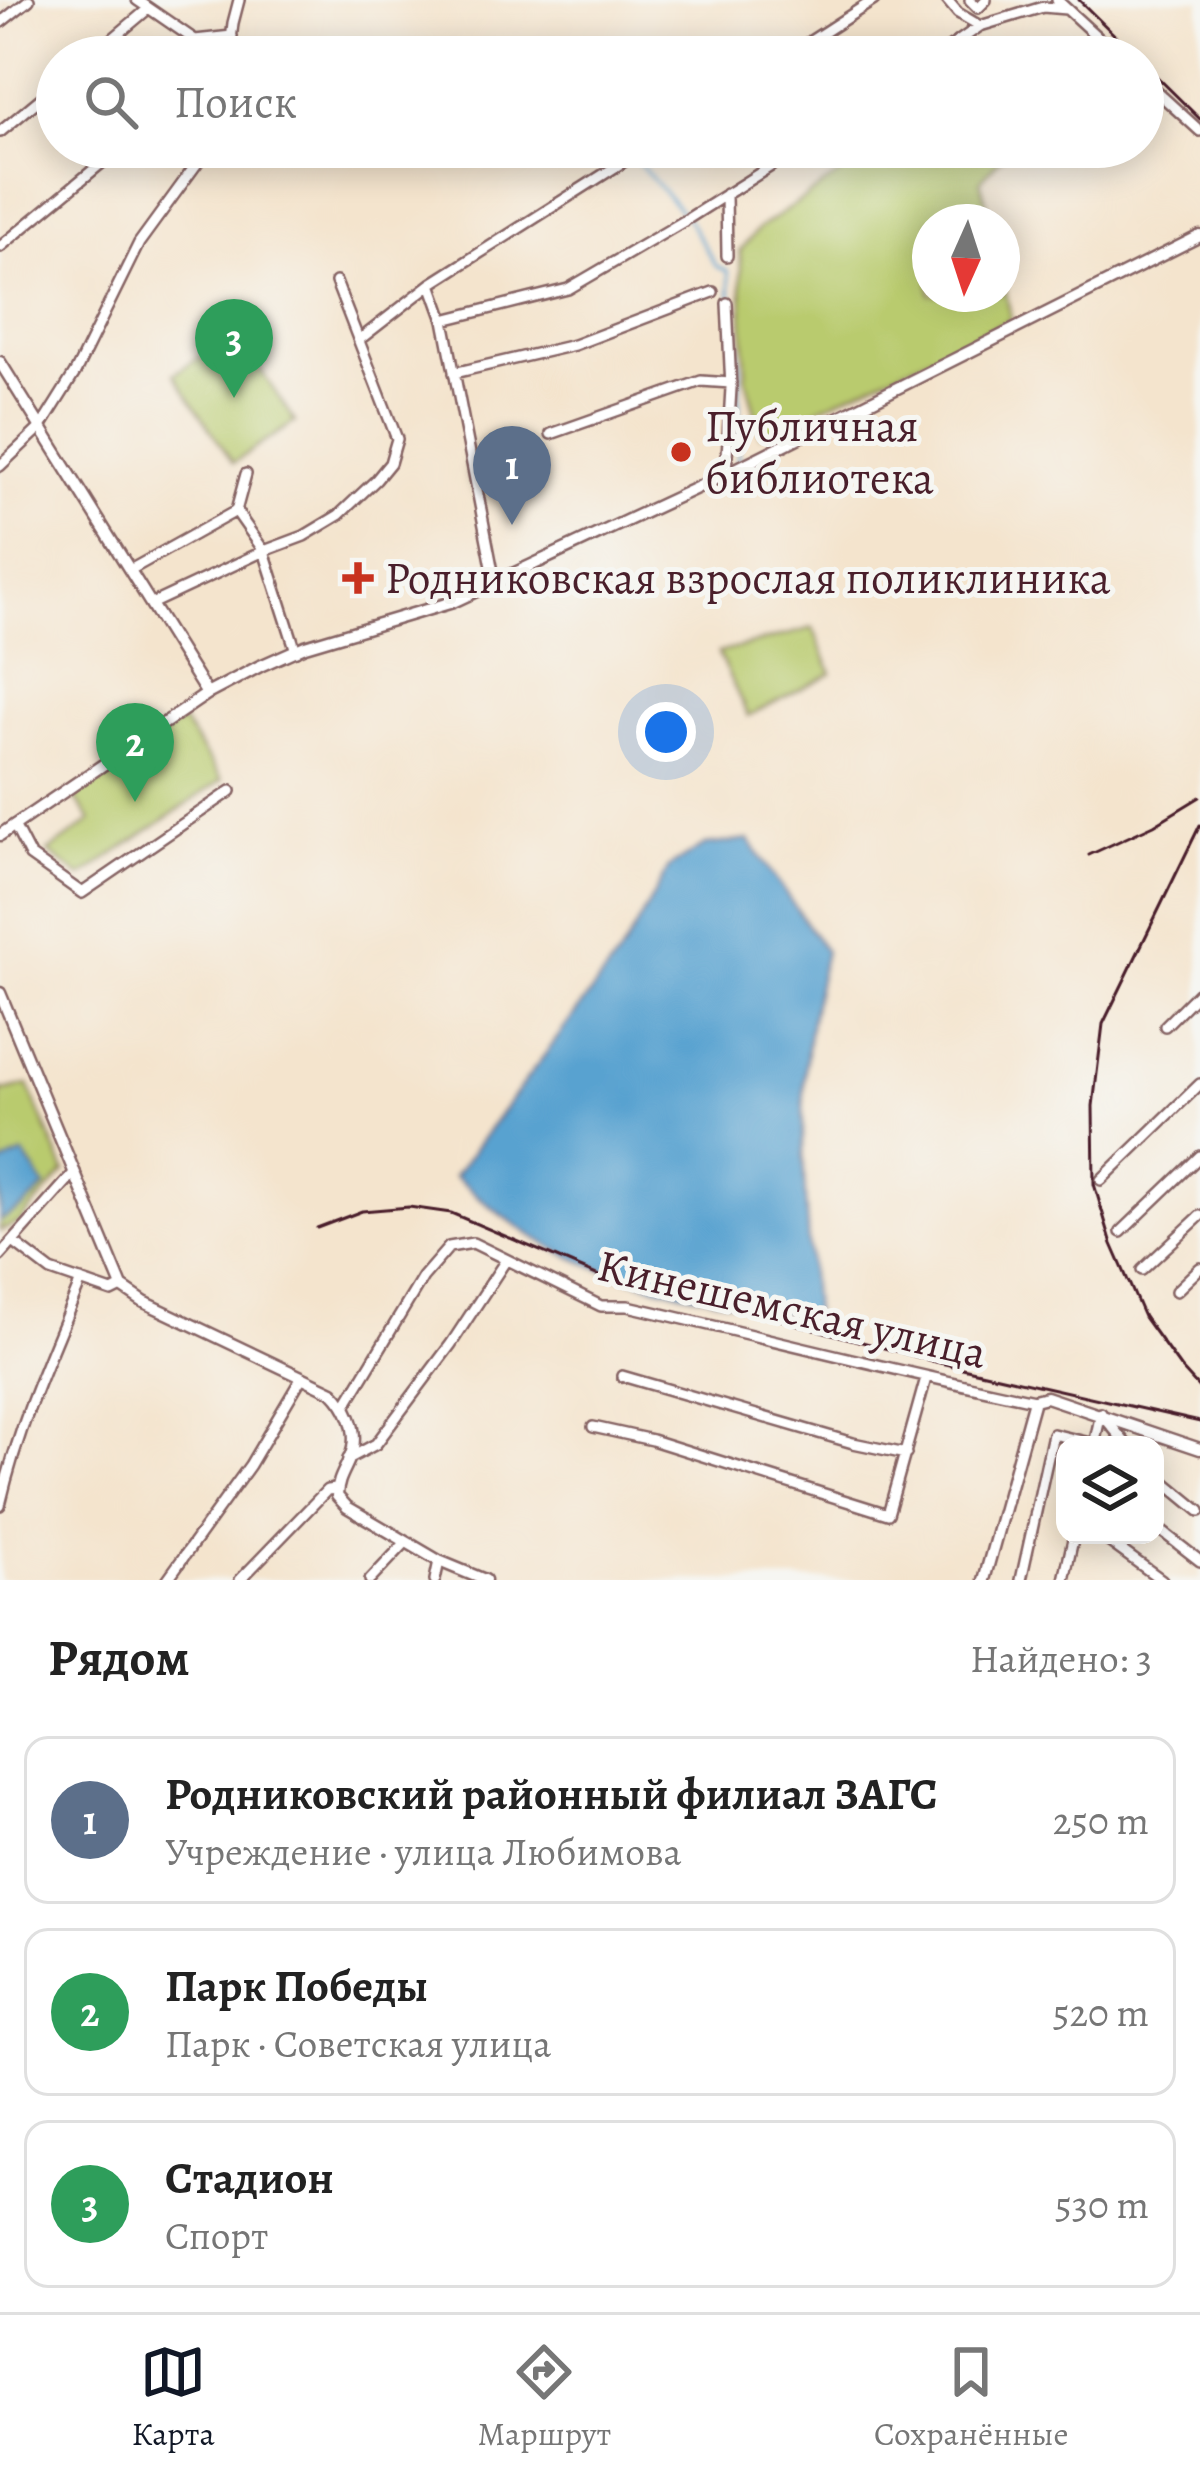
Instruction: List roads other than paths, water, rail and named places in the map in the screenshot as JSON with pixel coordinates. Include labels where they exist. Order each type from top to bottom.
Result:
[{"type":"main road","points":[[0,835],[207,694],[260,666],[453,602],[734,469],[1200,236]]},
{"type":"main road","points":[[0,362],[207,694]]},
{"type":"main road","points":[[0,993],[122,1287],[144,1302],[333,1392],[346,1405],[353,1432],[353,1449],[337,1489],[346,1508],[439,1561],[485,1580]]},
{"type":"main road","points":[[984,1580],[1034,1400],[1046,1396],[1200,1449]]},
{"type":"street","points":[[0,23],[29,0]]},
{"type":"street","points":[[137,0],[189,36]]},
{"type":"street","points":[[232,36],[239,0]]},
{"type":"street","points":[[818,36],[874,0]]},
{"type":"street","points":[[947,0],[980,26]]},
{"type":"street","points":[[970,0],[979,8],[986,0]]},
{"type":"street","points":[[1057,0],[1096,36]]},
{"type":"street","points":[[966,36],[980,26],[1043,8],[1066,9]]},
{"type":"street","points":[[116,36],[148,9]]},
{"type":"street","points":[[1164,98],[1200,131]]},
{"type":"street","points":[[0,132],[36,102]]},
{"type":"street","points":[[0,247],[96,168]]},
{"type":"street","points":[[0,466],[41,427],[76,371],[139,243],[196,168]]},
{"type":"street","points":[[359,340],[431,284],[613,168]]},
{"type":"street","points":[[444,320],[568,290],[767,168]]},
{"type":"street","points":[[726,194],[727,256]]},
{"type":"street","points":[[151,604],[304,536],[339,515],[390,463],[397,439],[336,282]]},
{"type":"street","points":[[431,284],[444,320],[495,582]]},
{"type":"street","points":[[454,373],[574,345],[713,292]]},
{"type":"street","points":[[727,303],[734,469]]},
{"type":"street","points":[[551,434],[701,381],[731,383]]},
{"type":"street","points":[[130,570],[236,511],[246,473]]},
{"type":"street","points":[[236,511],[264,551],[296,651]]},
{"type":"street","points":[[14,825],[30,856],[82,892],[231,791]]},
{"type":"street","points":[[1165,1026],[1200,991]]},
{"type":"street","points":[[1101,1180],[1200,1084]]},
{"type":"street","points":[[1121,1232],[1200,1156]]},
{"type":"street","points":[[0,1256],[75,1172]]},
{"type":"street","points":[[1142,1270],[1200,1216]]},
{"type":"street","points":[[13,1242],[50,1271],[112,1292],[122,1287]]},
{"type":"street","name":"Кинешемская улица","points":[[346,1405],[423,1277],[449,1246],[473,1243],[601,1306],[628,1306],[1034,1400]]},
{"type":"street","points":[[348,1459],[376,1444],[451,1344],[506,1259]]},
{"type":"street","points":[[1176,1292],[1200,1268]]},
{"type":"street","points":[[0,1505],[35,1391],[82,1281]]},
{"type":"street","points":[[622,1376],[906,1454]]},
{"type":"street","points":[[167,1580],[250,1465],[302,1377]]},
{"type":"street","points":[[593,1427],[652,1440],[888,1514],[926,1378]]},
{"type":"street","points":[[1096,1436],[1101,1413]]},
{"type":"street","points":[[1101,1413],[1120,1436]]},
{"type":"street","points":[[1021,1580],[1053,1434],[1060,1436]]},
{"type":"street","points":[[1164,1481],[1200,1511]]},
{"type":"street","points":[[240,1580],[327,1490],[337,1489]]},
{"type":"street","points":[[1164,1533],[1200,1561]]},
{"type":"street","points":[[370,1580],[406,1542]]},
{"type":"street","points":[[1064,1580],[1072,1544]]},
{"type":"street","points":[[1112,1544],[1162,1580]]},
{"type":"street","points":[[435,1580],[439,1561]]},
{"type":"water","points":[[749,840],[825,951],[809,1031],[803,1109],[813,1312],[788,1313],[701,1296],[587,1264],[518,1227],[454,1176],[623,950],[669,867],[705,845]]},
{"type":"water","points":[[24,1154],[45,1187],[0,1221],[0,1165]]},
{"type":"waterway","points":[[643,168],[689,221],[716,266],[728,271],[740,366],[738,463]]},
{"type":"railway","points":[[1079,0],[1116,36]]},
{"type":"railway","points":[[1164,84],[1200,119]]},
{"type":"railway","points":[[1089,855],[1200,797]]},
{"type":"railway","points":[[1200,825],[1103,1024],[1093,1106],[1094,1184],[1112,1244],[1144,1317],[1200,1389]]},
{"type":"railway","points":[[317,1228],[362,1211],[409,1207],[451,1213],[613,1282],[1200,1422]]},
{"type":"place","name":"Стадион","points":[[234,398]]},
{"type":"place","name":"Публичная библиотека","points":[[681,452]]},
{"type":"place","name":"Родниковский районный филиал ЗАГС","points":[[512,525]]},
{"type":"place","name":"Родниковская взрослая поликлиника","points":[[358,578]]},
{"type":"place","name":"Парк Победы","points":[[135,802]]}]
